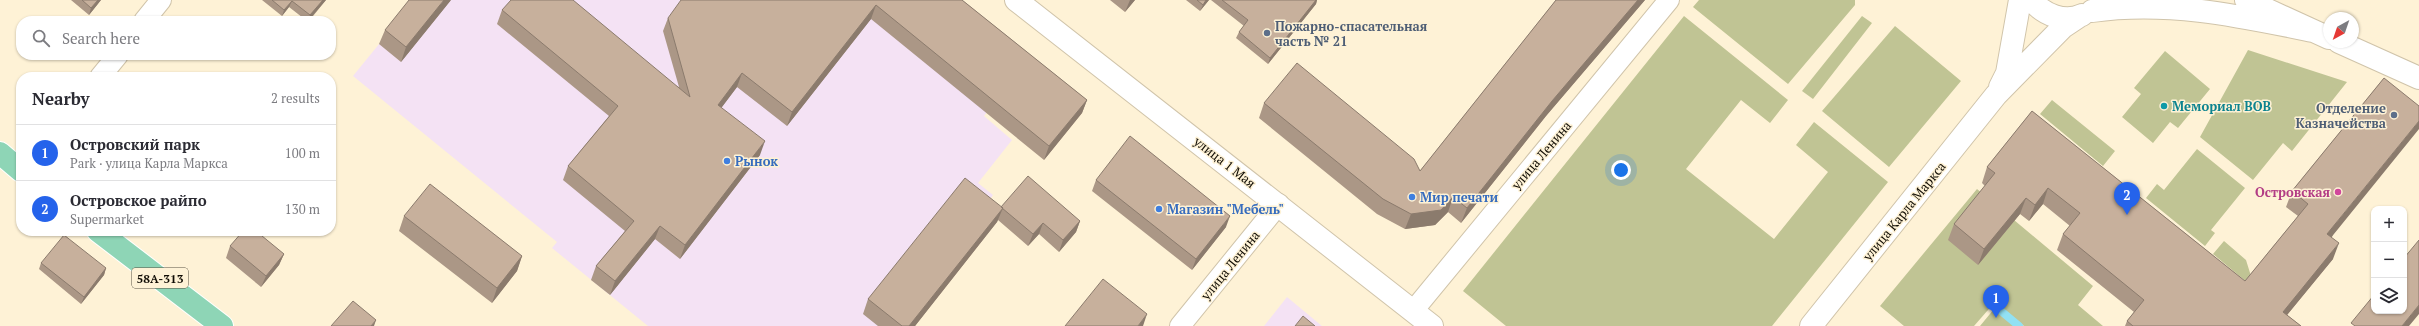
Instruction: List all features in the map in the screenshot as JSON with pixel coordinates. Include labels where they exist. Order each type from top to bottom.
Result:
[{"type":"main road","points":[[0,154],[16,167]]},
{"type":"main road","name":"58А-313","points":[[105,236],[222,326]]},
{"type":"street","points":[[148,16],[161,0]]},
{"type":"street","name":"улица 1 Мая","points":[[1016,0],[1279,204],[1432,326]]},
{"type":"street","name":"улица Ленина","points":[[1413,311],[1669,0]]},
{"type":"street","points":[[1996,95],[2007,73],[2020,0]]},
{"type":"street","points":[[2032,0],[2037,6],[2049,14],[2063,18],[2091,9],[2121,6],[2195,8],[2321,35]]},
{"type":"street","points":[[2246,0],[2321,35]]},
{"type":"street","points":[[1996,95],[2063,27],[2091,9]]},
{"type":"street","points":[[2352,48],[2419,78]]},
{"type":"street","points":[[104,72],[114,60]]},
{"type":"street","name":"улица Карла Маркса","points":[[1811,326],[1996,95]]},
{"type":"street","name":"улица Ленина","points":[[1180,326],[1279,204]]},
{"type":"shaded area","name":"Рынок","points":[[415,0],[926,0],[987,112],[984,116],[1012,140],[978,183],[993,195],[901,326],[648,326],[552,248],[557,242],[353,76]]},
{"type":"shaded area","points":[[1287,297],[1322,326],[1264,326]]},
{"type":"green space","points":[[1699,0],[1855,0],[1855,5],[1788,84],[1693,7]]},
{"type":"green space","points":[[1684,16],[1788,100],[1770,123],[1741,100],[1686,169],[1774,239],[1828,172],[1796,145],[1814,122],[1888,182],[1772,326],[1506,326],[1463,291]]},
{"type":"green space","points":[[1862,16],[1872,23],[1813,99],[1802,91]]},
{"type":"green space","points":[[1895,26],[1961,81],[1889,167],[1822,111]]},
{"type":"green space","points":[[2248,50],[2347,82],[2292,151],[2283,143],[2253,180],[2200,137]]},
{"type":"green space","name":"Мемориал ВОВ","points":[[2165,51],[2210,89],[2178,128],[2170,122],[2153,143],[2122,117],[2141,94],[2134,88]]},
{"type":"green space","points":[[2052,100],[2115,151],[2103,166],[2040,114]]},
{"type":"green space","points":[[2197,149],[2245,188],[2211,230],[2215,233],[2205,246],[2146,198],[2157,184],[2164,190]]},
{"type":"green space","points":[[1977,189],[2093,286],[2078,305],[2103,326],[2024,326],[1995,302],[1974,326],[1904,326],[1880,306]]},
{"type":"green space","points":[[2224,241],[2246,260],[2255,289],[2213,254]]},
{"type":"green space","points":[[1994,309],[2014,326],[1980,326]]},
{"type":"building","points":[[82,0],[98,0],[91,8]]},
{"type":"building","points":[[272,0],[323,0],[310,15],[292,1],[284,10]]},
{"type":"building","points":[[409,0],[444,0],[406,47],[385,30]]},
{"type":"building","points":[[511,0],[573,0],[690,97],[668,18],[681,0],[962,0],[1087,100],[1049,146],[876,5],[792,112],[742,73],[718,105],[765,141],[685,245],[660,226],[615,281],[596,266],[634,221],[568,166],[618,106],[502,10]]},
{"type":"building","points":[[1197,0],[1206,0],[1203,5]]},
{"type":"building","name":"Пожарно-спасательная часть № 21","points":[[1222,0],[1316,0],[1270,58],[1239,32],[1248,20]]},
{"type":"building","points":[[1556,0],[1638,0],[1552,101],[1467,208],[1453,197],[1441,210],[1411,214],[1383,199],[1264,103],[1297,63],[1414,159],[1420,171]]},
{"type":"building","points":[[2384,78],[2419,106],[2419,121],[2327,234],[2339,243],[2283,312],[2301,326],[2133,326],[2127,321],[2144,300],[2063,234],[2080,213],[2048,188],[2035,205],[2026,198],[1984,249],[1954,224],[1995,173],[1987,167],[2032,111],[2245,281],[2308,204],[2292,191]]},
{"type":"building","name":"Магазин \"Мебель\"","points":[[1130,136],[1230,216],[1196,259],[1096,180]]},
{"type":"building","points":[[1028,176],[1080,221],[1063,240],[1043,223],[1033,234],[1001,207]]},
{"type":"building","points":[[965,178],[1003,208],[909,326],[902,326],[868,299]]},
{"type":"building","points":[[430,184],[522,256],[497,288],[404,216]]},
{"type":"building","points":[[63,236],[65,236],[106,268],[84,297],[41,263]]},
{"type":"building","points":[[239,236],[262,236],[284,254],[266,276],[230,246]]},
{"type":"building","points":[[2419,240],[2419,305],[2402,326],[2355,326],[2351,323],[2371,299],[2371,314],[2407,314],[2407,254]]},
{"type":"building","points":[[1103,279],[1147,314],[1138,326],[1065,326]]},
{"type":"building","points":[[353,301],[376,320],[371,326],[331,326]]},
{"type":"building","points":[[1303,316],[1315,326],[1295,326]]},
{"type":"waterway","points":[[1995,306],[2019,326]]},
{"type":"place","name":"Пожарно-спасательная часть № 21","points":[[1267,33]]},
{"type":"place","name":"Мемориал ВОВ","points":[[2164,106]]},
{"type":"place","name":"Отделение Казначейства","points":[[2394,115]]},
{"type":"place","name":"Рынок","points":[[727,161]]},
{"type":"place","name":"Островская","points":[[2338,192]]},
{"type":"place","name":"Мир печати","points":[[1412,197]]},
{"type":"place","name":"Магазин \"Мебель\"","points":[[1159,209]]},
{"type":"place","name":"Островское райпо","points":[[2127,215]]},
{"type":"place","name":"Островский парк","points":[[1996,318]]}]
